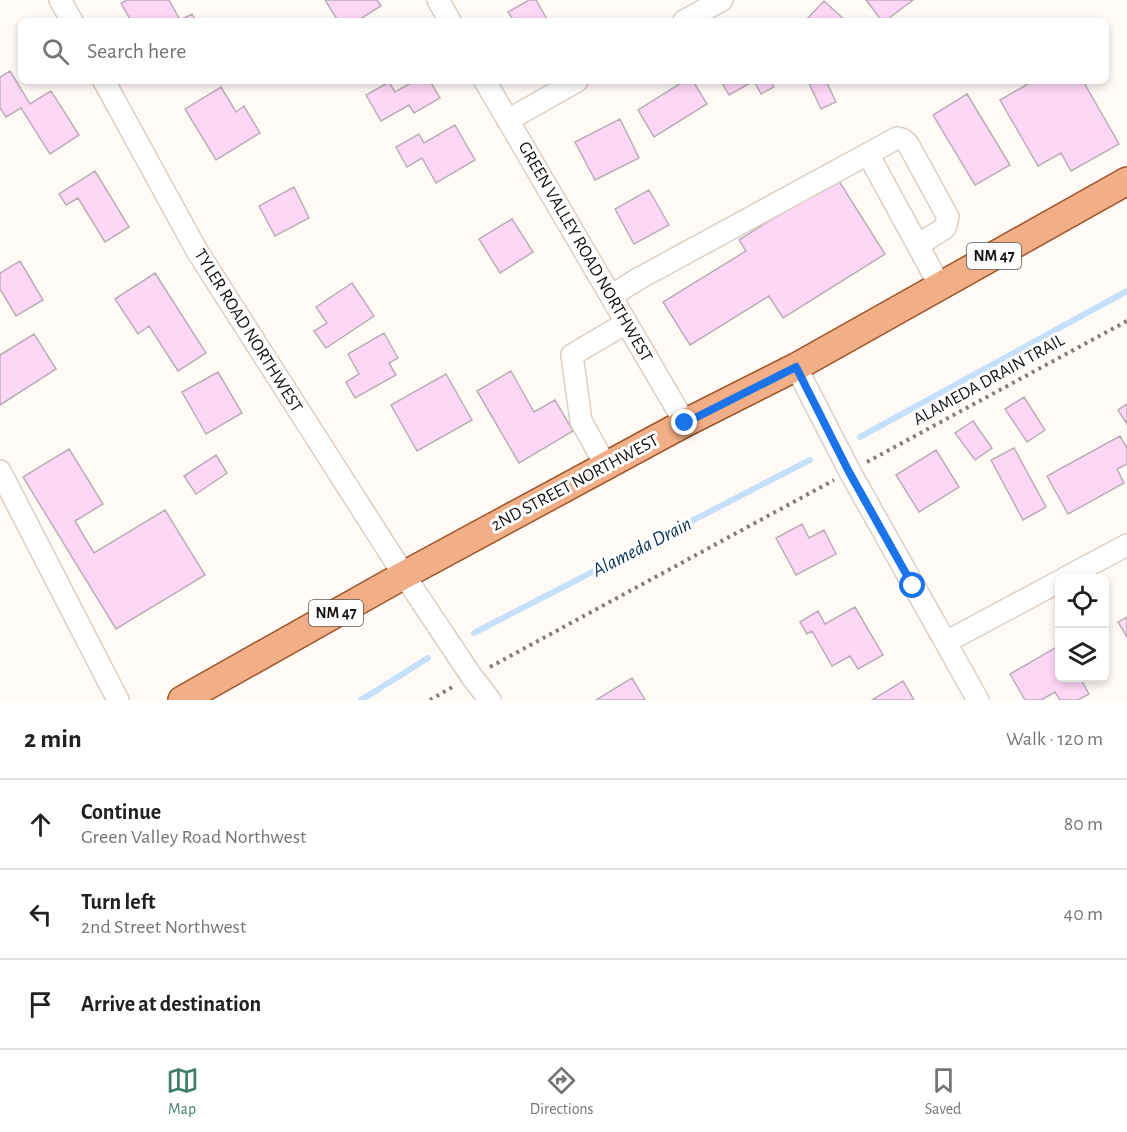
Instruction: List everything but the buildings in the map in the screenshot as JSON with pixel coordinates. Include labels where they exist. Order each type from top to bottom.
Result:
[{"type":"main road","name":"2ND STREET NORTHWEST","points":[[182,700],[404,575],[685,423],[796,367],[1127,182]]},
{"type":"street","points":[[60,0],[70,18]]},
{"type":"street","points":[[438,0],[448,18]]},
{"type":"street","points":[[689,18],[722,0]]},
{"type":"street","name":"TYLER ROAD NORTHWEST","points":[[106,84],[197,252],[404,575],[490,700]]},
{"type":"street","name":"GREEN VALLEY ROAD NORTHWEST","points":[[487,84],[685,423]]},
{"type":"street","points":[[508,120],[572,84]]},
{"type":"street","points":[[611,296],[638,279],[897,138],[908,144],[948,217],[945,228],[918,245]]},
{"type":"street","points":[[868,154],[940,286]]},
{"type":"street","points":[[606,466],[581,421],[572,355],[626,323]]},
{"type":"street","points":[[796,367],[849,472],[978,700]]},
{"type":"street","points":[[0,471],[118,700]]},
{"type":"street","points":[[1074,574],[1127,545]]},
{"type":"street","points":[[946,642],[1055,583]]},
{"type":"path","name":"ALAMEDA DRAIN TRAIL","points":[[865,464],[1127,321]]},
{"type":"path","points":[[429,700],[833,480]]},
{"type":"waterway","name":"Alameda Drain","points":[[860,437],[1127,291]]},
{"type":"waterway","name":"Alameda Drain","points":[[474,633],[810,460]]},
{"type":"waterway","name":"Alameda Drain","points":[[361,700],[428,658]]},
{"type":"route","points":[[685,423],[796,367],[849,472],[913,586]]}]
